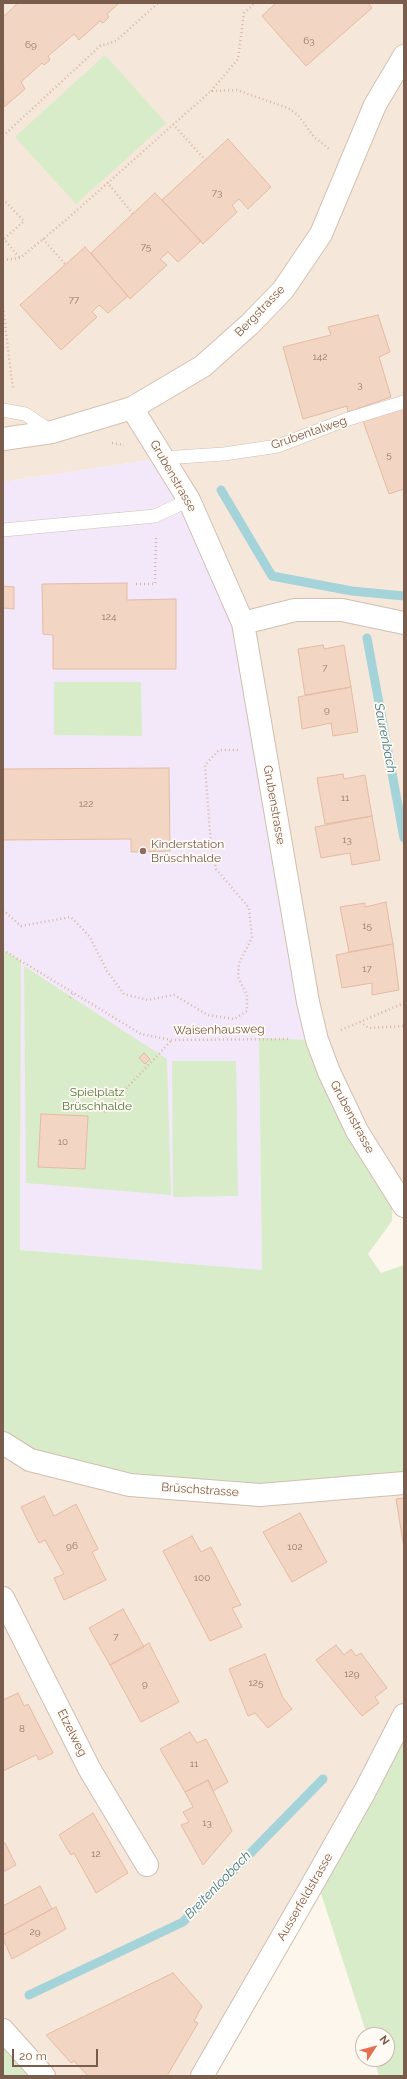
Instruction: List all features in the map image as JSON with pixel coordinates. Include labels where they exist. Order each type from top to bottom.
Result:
[{"type":"street","name":"Bergstrasse","points":[[3,439],[52,432],[132,408],[203,366],[250,324],[283,290],[321,234],[375,105],[404,56]]},
{"type":"street","name":"Grubenstrasse","points":[[132,408],[189,500],[243,623],[308,1002],[317,1040],[329,1072],[357,1131],[404,1206]]},
{"type":"street","points":[[243,623],[295,610],[342,610],[404,623]]},
{"type":"street","name":"Brüschstrasse","points":[[3,1443],[30,1460],[130,1485],[260,1495],[404,1483]]},
{"type":"street","name":"Etzelweg","points":[[3,1598],[90,1770],[148,1865]]},
{"type":"street","name":"Ausserfeldstrasse","points":[[202,2076],[365,1791],[404,1715]]},
{"type":"street","points":[[3,2030],[44,2076]]},
{"type":"lane","name":"Grubentalweg","points":[[163,458],[224,454],[278,446],[345,420],[404,402]]},
{"type":"lane","points":[[3,410],[25,414],[52,432]]},
{"type":"lane","points":[[3,530],[155,516],[189,500]]},
{"type":"path","points":[[3,136],[100,46],[116,41],[158,3]]},
{"type":"path","points":[[3,260],[20,258],[211,91],[238,58],[244,13],[255,3]]},
{"type":"path","points":[[211,91],[237,90],[288,108],[298,115],[314,137],[332,150]]},
{"type":"path","points":[[173,124],[205,160]]},
{"type":"path","points":[[107,182],[133,214]]},
{"type":"path","points":[[3,199],[24,222],[4,239],[20,258]]},
{"type":"path","points":[[43,239],[65,264]]},
{"type":"path","points":[[3,307],[14,394]]},
{"type":"path","points":[[136,584],[155,584],[156,548]]},
{"type":"path","points":[[3,910],[21,926],[71,917],[90,937],[107,971],[124,994],[148,1000],[174,995],[208,1015],[234,1019],[247,1011],[247,995],[238,976],[239,963],[252,938],[249,908],[216,870],[209,824],[205,764],[219,750],[229,750]]},
{"type":"path","name":"Waisenhausweg","points":[[3,950],[141,1034],[171,1040],[259,1038],[317,1040],[404,1003]]},
{"type":"path","points":[[70,998],[73,992]]},
{"type":"path","points":[[360,1022],[369,1028],[404,1026]]},
{"type":"path","points":[[104,1112],[171,1040]]},
{"type":"shaded area","points":[[3,3],[404,3],[404,1206],[329,1072],[163,458],[3,482]]},
{"type":"shaded area","name":"Kinderstation Brüschhalde","points":[[163,458],[243,623],[317,1040],[259,1038],[262,1271],[20,1250],[21,961],[3,950],[3,482]]},
{"type":"shaded area","points":[[3,1443],[404,1483],[404,1715],[198,2076],[3,2076]]},
{"type":"green space","points":[[105,55],[166,123],[76,204],[15,137]]},
{"type":"green space","points":[[54,682],[141,682],[142,736],[54,735]]},
{"type":"green space","points":[[3,950],[21,961],[20,1250],[262,1270],[259,1038],[317,1040],[393,1190],[392,1221],[368,1254],[381,1273],[404,1265],[404,1483],[260,1495],[130,1485],[3,1443]]},
{"type":"green space","name":"Spielplatz Brüschhalde","points":[[24,966],[167,1059],[171,1195],[26,1183]]},
{"type":"green space","points":[[172,1061],[236,1061],[238,1196],[173,1197]]},
{"type":"green space","points":[[404,1715],[404,2076],[379,2076],[376,2067],[395,2067],[395,2027],[364,2027],[316,1878]]},
{"type":"green space","points":[[3,2030],[40,2072],[27,2076],[3,2076]]},
{"type":"building","points":[[18,3],[119,3],[107,14],[109,17],[103,23],[100,21],[79,40],[74,34],[48,56],[50,60],[44,65],[42,63],[21,82],[25,89],[4,107],[3,17]]},
{"type":"building","points":[[276,3],[368,3],[372,8],[306,66],[262,16]]},
{"type":"building","points":[[228,139],[271,187],[248,209],[239,199],[232,205],[237,212],[203,244],[162,200]]},
{"type":"building","points":[[155,193],[201,241],[178,262],[168,252],[160,259],[167,265],[130,299],[91,253]]},
{"type":"building","points":[[85,247],[128,296],[108,313],[99,305],[92,312],[97,317],[61,350],[20,305]]},
{"type":"building","points":[[378,315],[390,352],[379,357],[391,397],[348,412],[347,406],[303,419],[283,347],[331,335],[328,327]]},
{"type":"building","points":[[404,404],[404,489],[389,494],[363,421]]},
{"type":"building","points":[[127,583],[127,600],[176,599],[176,669],[53,669],[53,635],[43,634],[42,584]]},
{"type":"building","points":[[3,586],[14,587],[14,609],[3,608]]},
{"type":"building","points":[[323,645],[324,649],[344,645],[351,687],[305,695],[298,649]]},
{"type":"building","points":[[351,687],[358,732],[333,736],[331,723],[302,729],[298,697]]},
{"type":"building","points":[[169,768],[170,851],[131,852],[131,839],[3,840],[3,769]]},
{"type":"building","points":[[343,774],[344,779],[365,775],[372,816],[325,824],[317,778]]},
{"type":"building","points":[[372,816],[380,860],[352,865],[350,853],[321,858],[315,827]]},
{"type":"building","points":[[386,902],[393,944],[349,952],[340,907],[365,903],[365,907]]},
{"type":"building","points":[[393,944],[399,990],[372,995],[372,983],[342,988],[336,955]]},
{"type":"building","points":[[144,1053],[150,1059],[145,1064],[139,1058]]},
{"type":"building","points":[[41,1114],[88,1116],[85,1169],[38,1167]]},
{"type":"building","points":[[44,1496],[54,1516],[76,1504],[98,1549],[92,1552],[106,1580],[64,1600],[54,1578],[64,1574],[45,1540],[39,1543],[21,1507]]},
{"type":"building","points":[[404,1498],[404,1548],[396,1499]]},
{"type":"building","points":[[300,1513],[327,1562],[292,1582],[263,1532]]},
{"type":"building","points":[[192,1536],[201,1552],[211,1547],[241,1605],[232,1608],[242,1627],[210,1641],[163,1551]]},
{"type":"building","points":[[123,1609],[144,1647],[110,1665],[89,1628]]},
{"type":"building","points":[[149,1643],[179,1702],[141,1722],[110,1665]]},
{"type":"building","points":[[336,1645],[344,1655],[351,1649],[356,1656],[361,1653],[387,1688],[375,1697],[379,1703],[362,1716],[316,1660]]},
{"type":"building","points":[[265,1654],[283,1698],[292,1709],[268,1728],[255,1713],[248,1716],[229,1669]]},
{"type":"building","points":[[18,1693],[24,1706],[28,1704],[53,1753],[39,1760],[36,1755],[3,1771],[3,1700]]},
{"type":"building","points":[[190,1732],[197,1743],[206,1739],[228,1782],[213,1791],[208,1780],[185,1792],[160,1749]]},
{"type":"building","points":[[208,1780],[232,1831],[203,1865],[181,1825],[189,1822],[183,1812],[193,1807],[185,1792]]},
{"type":"building","points":[[93,1813],[128,1873],[96,1893],[74,1853],[71,1855],[59,1835]]},
{"type":"building","points":[[5,1843],[16,1865],[3,1872],[3,1844]]},
{"type":"building","points":[[40,1886],[52,1909],[3,1935],[3,1906]]},
{"type":"building","points":[[56,1907],[66,1929],[12,1959],[3,1939],[3,1935]]},
{"type":"building","points":[[173,1973],[202,2006],[194,2021],[198,2023],[167,2076],[88,2076],[74,2061],[71,2063],[46,2035]]},
{"type":"waterway","name":"Saurenbach","points":[[221,490],[272,576],[352,591],[404,596]]},
{"type":"waterway","name":"Saurenbach","points":[[367,638],[404,838]]},
{"type":"waterway","name":"Breitenloobach","points":[[29,1995],[183,1922],[323,1779]]},
{"type":"place","name":"Kinderstation Brüschhalde","points":[[143,851]]}]
